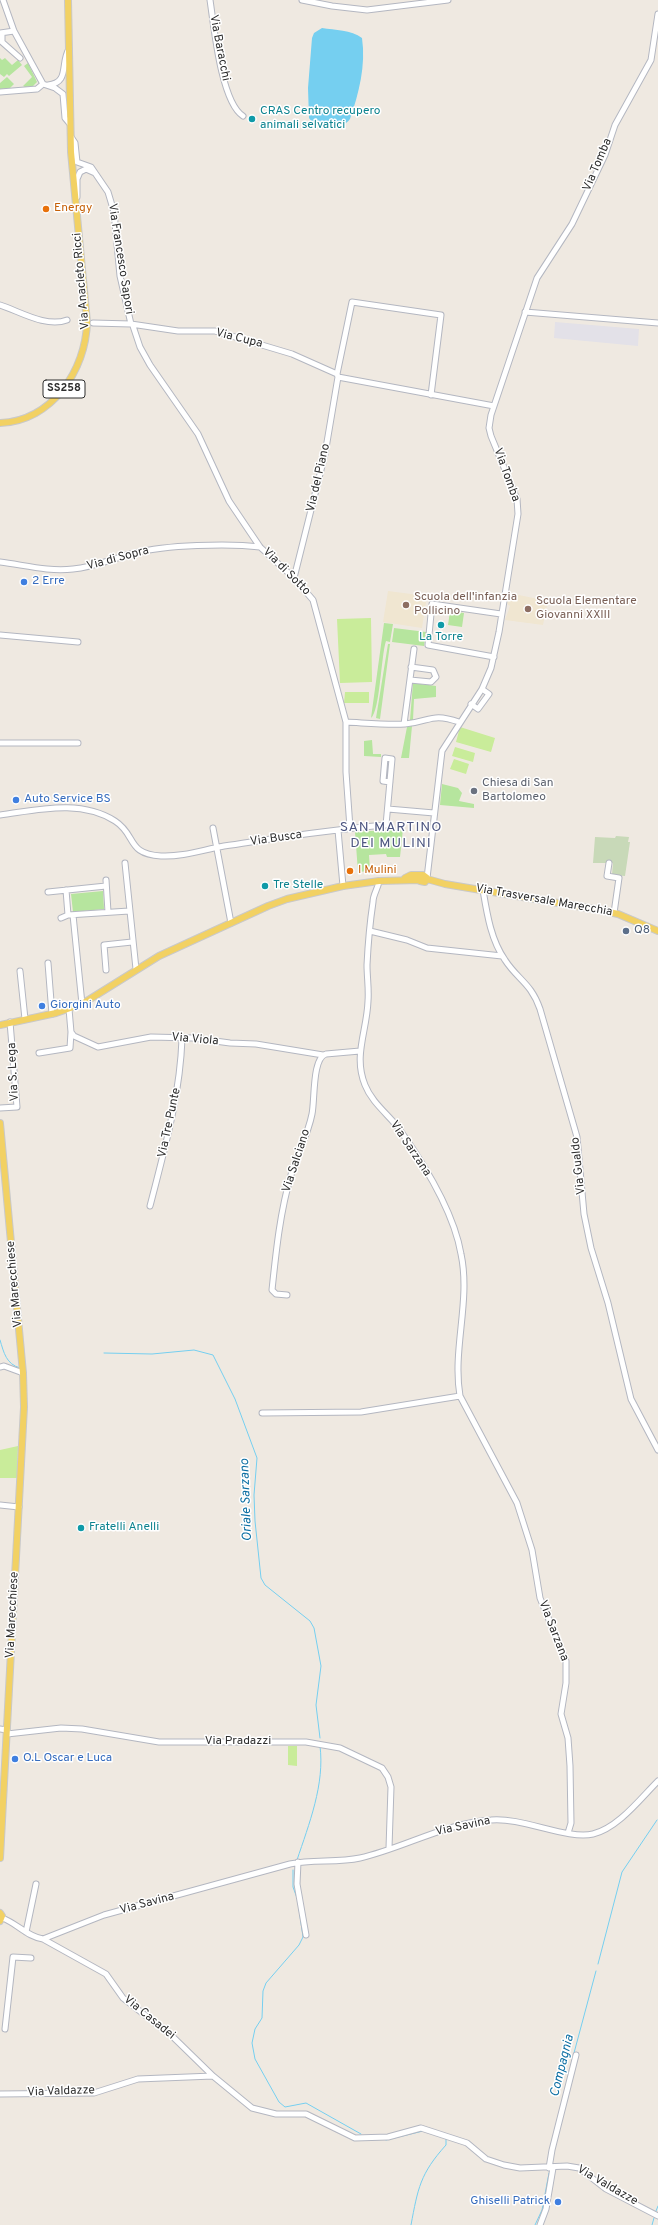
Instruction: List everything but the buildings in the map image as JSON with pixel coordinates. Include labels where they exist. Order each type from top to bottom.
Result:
[{"type":"main road","name":"Via Anacleto Ricci","points":[[1,424],[24,417],[46,406],[65,388],[80,362],[86,338],[87,322],[75,204],[70,136],[68,0]]},
{"type":"main road","name":"Via Trasversale Marecchia","points":[[379,882],[397,881],[411,876],[424,878],[445,884],[614,913],[658,931]]},
{"type":"main road","points":[[4,1022],[52,1014],[82,1004],[100,995],[136,969],[231,923],[288,899],[343,886],[379,882]]},
{"type":"main road","name":"Via Marecchiese","points":[[0,1123],[23,1373],[24,1407],[0,1858]]},
{"type":"street","points":[[3,0],[14,31],[44,85],[55,88],[63,94],[66,118],[70,124]]},
{"type":"street","name":"Via Baracchi","points":[[210,0],[222,72],[237,112],[243,116]]},
{"type":"street","points":[[302,0],[332,6],[367,10],[408,3],[448,0]]},
{"type":"street","name":"Via Tomba","points":[[424,878],[430,864],[434,813],[442,751],[459,722],[482,689],[489,674],[494,657],[518,508],[512,486],[489,428],[494,406],[537,278],[572,224],[604,155],[615,125],[651,60],[658,14]]},
{"type":"street","points":[[14,31],[1,33],[2,42],[20,58]]},
{"type":"street","points":[[0,92],[37,89],[44,85],[60,81],[64,70],[65,55],[69,49]]},
{"type":"street","name":"Via Francesco Sapori","points":[[70,136],[75,143],[77,162],[88,165],[108,192],[114,212],[120,276],[132,325]]},
{"type":"street","points":[[75,204],[78,197],[77,179],[80,172],[86,169],[96,174]]},
{"type":"street","name":"Via del Piano","points":[[294,578],[325,454],[352,302],[441,315],[431,395]]},
{"type":"street","points":[[0,304],[46,321],[59,322],[67,320]]},
{"type":"street","points":[[525,312],[658,322]]},
{"type":"street","name":"Via Cupa","points":[[93,323],[132,325],[178,331],[215,331],[292,354],[338,375],[431,395],[494,406]]},
{"type":"street","name":"Via di Sotto","points":[[132,325],[140,347],[150,365],[198,434],[229,501],[260,547],[294,578],[312,600],[317,612],[346,722]]},
{"type":"street","name":"Via di Sopra","points":[[0,562],[60,570],[72,570],[98,565],[150,550],[200,547],[260,547]]},
{"type":"street","points":[[494,657],[428,645],[432,604],[501,614]]},
{"type":"street","points":[[0,635],[78,642]]},
{"type":"street","points":[[404,724],[414,649]]},
{"type":"street","points":[[410,680],[431,682],[436,677],[433,670],[411,667]]},
{"type":"street","points":[[471,704],[478,709],[488,695],[482,689]]},
{"type":"street","points":[[350,828],[346,772],[346,722],[404,724],[431,717],[449,718],[459,722]]},
{"type":"street","points":[[0,743],[78,743]]},
{"type":"street","points":[[390,782],[388,809],[434,813]]},
{"type":"street","name":"Via Busca","points":[[0,815],[70,807],[90,811],[117,822],[136,848],[148,855],[182,856],[218,847],[350,828],[386,825],[388,809]]},
{"type":"street","points":[[213,828],[218,847],[231,923]]},
{"type":"street","points":[[338,830],[343,886]]},
{"type":"street","points":[[125,863],[136,969]]},
{"type":"street","points":[[609,863],[607,876],[619,878],[614,913]]},
{"type":"street","name":"Via Sarzana","points":[[379,882],[373,900],[370,931],[367,966],[368,1002],[360,1051],[361,1074],[376,1103],[399,1129],[442,1197],[462,1254],[464,1299],[458,1358],[458,1382],[460,1396],[517,1503],[532,1550],[540,1598],[566,1661],[566,1683],[561,1714],[568,1738],[570,1766],[571,1823],[568,1833]]},
{"type":"street","points":[[48,892],[106,883],[108,912]]},
{"type":"street","points":[[66,890],[71,915],[82,1004]]},
{"type":"street","name":"Via Gualdo","points":[[483,890],[492,932],[502,956],[535,994],[540,1009],[577,1137],[584,1214],[590,1241],[608,1302],[631,1399],[658,1450]]},
{"type":"street","points":[[61,918],[71,915],[129,911]]},
{"type":"street","points":[[370,931],[407,940],[427,948],[502,956]]},
{"type":"street","points":[[106,970],[104,945],[132,942]]},
{"type":"street","points":[[48,963],[52,1014]]},
{"type":"street","points":[[20,971],[25,1019]]},
{"type":"street","points":[[39,1053],[70,1048],[71,1032],[69,1009]]},
{"type":"street","name":"Via S. Lega","points":[[0,1108],[17,1107],[4,1022]]},
{"type":"street","name":"Via Viola","points":[[71,1032],[80,1040],[98,1047],[151,1037],[182,1039],[193,1038],[230,1044],[256,1044],[323,1055]]},
{"type":"street","name":"Via Tre Punte","points":[[150,1206],[169,1131],[178,1087],[182,1039]]},
{"type":"street","points":[[323,1055],[360,1051]]},
{"type":"street","name":"Via Salciano","points":[[287,1295],[276,1294],[272,1290],[281,1216],[291,1173],[307,1133],[312,1114],[318,1062],[323,1055]]},
{"type":"street","points":[[0,1367],[4,1366],[23,1373]]},
{"type":"street","points":[[262,1413],[361,1412],[460,1396]]},
{"type":"street","points":[[0,1505],[19,1507]]},
{"type":"street","name":"Via Pradazzi","points":[[0,1729],[7,1732],[61,1728],[82,1729],[159,1742],[306,1742],[340,1748],[382,1768],[388,1777],[391,1787],[389,1848]]},
{"type":"street","name":"Via Savina","points":[[43,1939],[104,1915],[298,1862],[359,1858],[454,1827],[491,1820],[524,1823],[583,1836],[594,1834],[614,1824],[658,1781]]},
{"type":"street","points":[[298,1862],[297,1884],[306,1935]]},
{"type":"street","points":[[26,1932],[36,1884]]},
{"type":"street","points":[[1,1917],[10,1920],[26,1932],[43,1939]]},
{"type":"street","name":"Via Casadei","points":[[43,1939],[106,1974],[123,1998],[173,2037],[213,2076]]},
{"type":"street","points":[[5,2029],[13,1957],[32,1958]]},
{"type":"street","points":[[0,2010],[7,2009]]},
{"type":"street","points":[[540,2225],[546,2209],[552,2150],[576,2055]]},
{"type":"street","name":"Via Valdazze","points":[[0,2094],[94,2094],[138,2079],[213,2076],[252,2108],[276,2114],[306,2114],[355,2138],[388,2137],[421,2128],[467,2143],[493,2162],[520,2168],[551,2168],[567,2166],[579,2168],[606,2189],[658,2216]]},
{"type":"shaded area","points":[[555,322],[639,329],[638,346],[554,338]]},
{"type":"shaded area","name":"Scuola dell'infanzia Pollicino","points":[[388,591],[427,596],[422,628],[383,622]]},
{"type":"shaded area","name":"Scuola Elementare Giovanni XXIII","points":[[509,593],[548,601],[543,625],[505,620],[510,606],[507,604]]},
{"type":"green space","points":[[0,58],[2,60],[5,58],[12,65],[18,60],[22,65],[9,76],[7,74],[4,77],[0,74]]},
{"type":"green space","points":[[28,63],[37,82],[33,86],[25,87],[23,86],[32,77],[24,66]]},
{"type":"green space","points":[[7,77],[14,84],[10,88],[0,89],[0,83]]},
{"type":"green space","points":[[450,611],[464,613],[462,627],[448,625]]},
{"type":"green space","points":[[371,618],[372,682],[340,683],[337,619]]},
{"type":"green space","points":[[384,623],[393,624],[390,642],[386,641],[384,648],[378,695],[374,713],[371,718]]},
{"type":"green space","points":[[394,628],[426,632],[424,646],[392,642]]},
{"type":"green space","points":[[388,644],[390,644],[380,719],[376,718]]},
{"type":"green space","points":[[413,683],[436,686],[436,697],[414,699],[413,720],[410,720]]},
{"type":"green space","points":[[345,692],[369,692],[369,703],[344,703]]},
{"type":"green space","points":[[412,726],[409,758],[401,758],[407,727]]},
{"type":"green space","points":[[460,727],[495,738],[491,752],[456,742]]},
{"type":"green space","points":[[372,740],[373,754],[381,754],[381,757],[364,756],[364,741]]},
{"type":"green space","points":[[455,747],[475,753],[473,762],[452,756]]},
{"type":"green space","points":[[454,759],[469,764],[466,774],[450,769]]},
{"type":"green space","points":[[442,784],[458,788],[462,793],[459,801],[474,804],[474,808],[440,805]]},
{"type":"green space","points":[[403,829],[400,857],[387,857],[386,854],[369,855],[370,871],[358,872],[355,832]]},
{"type":"green space","points":[[616,836],[629,837],[628,842],[630,842],[625,876],[612,875],[613,863],[593,863],[595,837],[615,838]]},
{"type":"green space","points":[[103,891],[104,909],[73,912],[71,894]]},
{"type":"green space","points":[[18,1446],[17,1478],[0,1478],[0,1450]]},
{"type":"green space","points":[[288,1746],[297,1746],[297,1766],[288,1765]]},
{"type":"water","points":[[322,28],[358,35],[362,38],[363,48],[361,79],[350,119],[341,126],[330,128],[318,125],[309,118],[308,88],[312,38],[314,33]]},
{"type":"waterway","name":"Oriale Sarzano","points":[[0,1340],[6,1357],[12,1364],[20,1368]]},
{"type":"waterway","name":"Oriale Sarzano","points":[[104,1353],[152,1354],[194,1350],[213,1355],[235,1399],[257,1458],[254,1495],[261,1578],[265,1585],[310,1621],[314,1628],[321,1666],[316,1705],[320,1738]]},
{"type":"waterway","name":"Oriale Sarzano","points":[[297,1860],[315,1804],[320,1775],[320,1746]]},
{"type":"waterway","name":"Compagnia","points":[[598,1964],[622,1872],[657,1820]]},
{"type":"waterway","name":"Oriale Sarzano","points":[[293,1870],[293,1887],[297,1898]]},
{"type":"waterway","name":"Oriale Sarzano","points":[[299,1909],[303,1937],[299,1945],[266,1983],[263,1991],[262,2018],[255,2029],[252,2043],[255,2059],[279,2102],[285,2107],[306,2103],[361,2134]]},
{"type":"waterway","name":"Compagnia","points":[[574,2053],[596,1971]]},
{"type":"waterway","name":"Oriale Sarzano","points":[[386,2140],[423,2131]]},
{"type":"waterway","name":"Oriale Sarzano","points":[[411,2225],[421,2182],[437,2155],[446,2145],[446,2138]]},
{"type":"waterway","name":"Compagnia","points":[[535,2225],[542,2210],[549,2173]]},
{"type":"waterway","points":[[656,2211],[658,2206]]},
{"type":"waterway","points":[[652,2225],[654,2218]]},
{"type":"place","name":"CRAS Centro recupero animali selvatici","points":[[252,119]]},
{"type":"place","name":"Energy","points":[[46,209]]},
{"type":"place","name":"2 Erre","points":[[24,582]]},
{"type":"place","name":"Scuola dell'infanzia Pollicino","points":[[406,605]]},
{"type":"place","name":"Scuola Elementare Giovanni XXIII","points":[[528,609]]},
{"type":"place","name":"La Torre","points":[[441,625]]},
{"type":"place","name":"Chiesa di San Bartolomeo","points":[[474,791]]},
{"type":"place","name":"Auto Service BS","points":[[16,800]]},
{"type":"place","name":"I Mulini","points":[[350,871]]},
{"type":"place","name":"Tre Stelle","points":[[265,886]]},
{"type":"place","name":"Q8","points":[[626,931]]},
{"type":"place","name":"Giorgini Auto","points":[[42,1006]]},
{"type":"place","name":"Fratelli Anelli","points":[[81,1528]]},
{"type":"place","name":"O.L Oscar e Luca","points":[[15,1759]]},
{"type":"place","name":"Ghiselli Patrick","points":[[558,2202]]},
{"type":"district","name":"SAN MARTINO DEI MULINI","points":[[391,836]]}]
